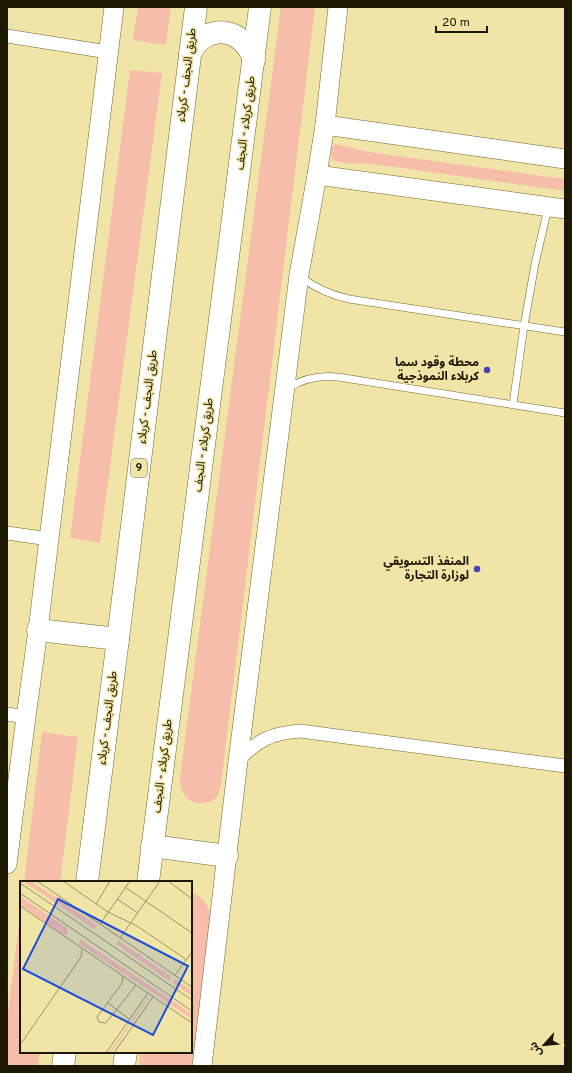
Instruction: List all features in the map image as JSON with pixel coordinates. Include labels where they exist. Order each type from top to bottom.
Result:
[{"type":"highway","name":"طريق النجف - كربلاء","points":[[86,881],[118,639],[196,7]]},
{"type":"highway","name":"طريق كربلاء - النجف","points":[[148,881],[260,7]]},
{"type":"highway","points":[[190,53],[200,40],[208,35],[216,32],[225,32],[237,37],[247,45],[254,60]]},
{"type":"highway","points":[[38,630],[118,639]]},
{"type":"highway","points":[[152,846],[227,856]]},
{"type":"highway","points":[[63,1066],[65,1053]]},
{"type":"highway","points":[[124,1066],[126,1053]]},
{"type":"main road","points":[[7,864],[38,630],[114,7]]},
{"type":"main road","points":[[202,1066],[284,390],[299,275],[325,125],[338,7]]},
{"type":"main road","points":[[325,125],[565,160]]},
{"type":"main road","points":[[317,174],[557,208]]},
{"type":"street","points":[[7,36],[108,52]]},
{"type":"street","points":[[7,533],[49,539]]},
{"type":"street","points":[[7,714],[26,717]]},
{"type":"street","points":[[238,760],[259,741],[272,735],[300,731],[565,766]]},
{"type":"lane","points":[[513,404],[524,326],[536,259],[557,208]]},
{"type":"lane","points":[[299,275],[317,288],[338,297],[565,332]]},
{"type":"lane","points":[[284,390],[304,380],[326,376],[565,413]]},
{"type":"shaded area","points":[[138,7],[171,7],[166,45],[133,40]]},
{"type":"shaded area","points":[[281,7],[315,7],[221,785],[218,795],[212,801],[199,803],[190,801],[185,796],[181,788],[180,777]]},
{"type":"shaded area","points":[[130,70],[162,73],[100,543],[70,538]]},
{"type":"shaded area","points":[[335,144],[369,152],[565,179],[565,191],[395,167],[342,163],[333,160],[332,158],[331,149]]},
{"type":"shaded area","points":[[42,732],[78,737],[60,881],[24,881]]},
{"type":"shaded area","points":[[192,893],[195,894],[206,904],[211,915],[194,1066],[139,1066],[140,1053],[192,1053]]},
{"type":"shaded area","points":[[20,914],[20,1053],[40,1053],[38,1066],[7,1066],[7,1021]]},
{"type":"place","name":"محطة وقود سما كربلاء النموذجية","points":[[487,370]]},
{"type":"place","name":"المنفذ التسويقي لوزارة التجارة","points":[[477,569]]}]
